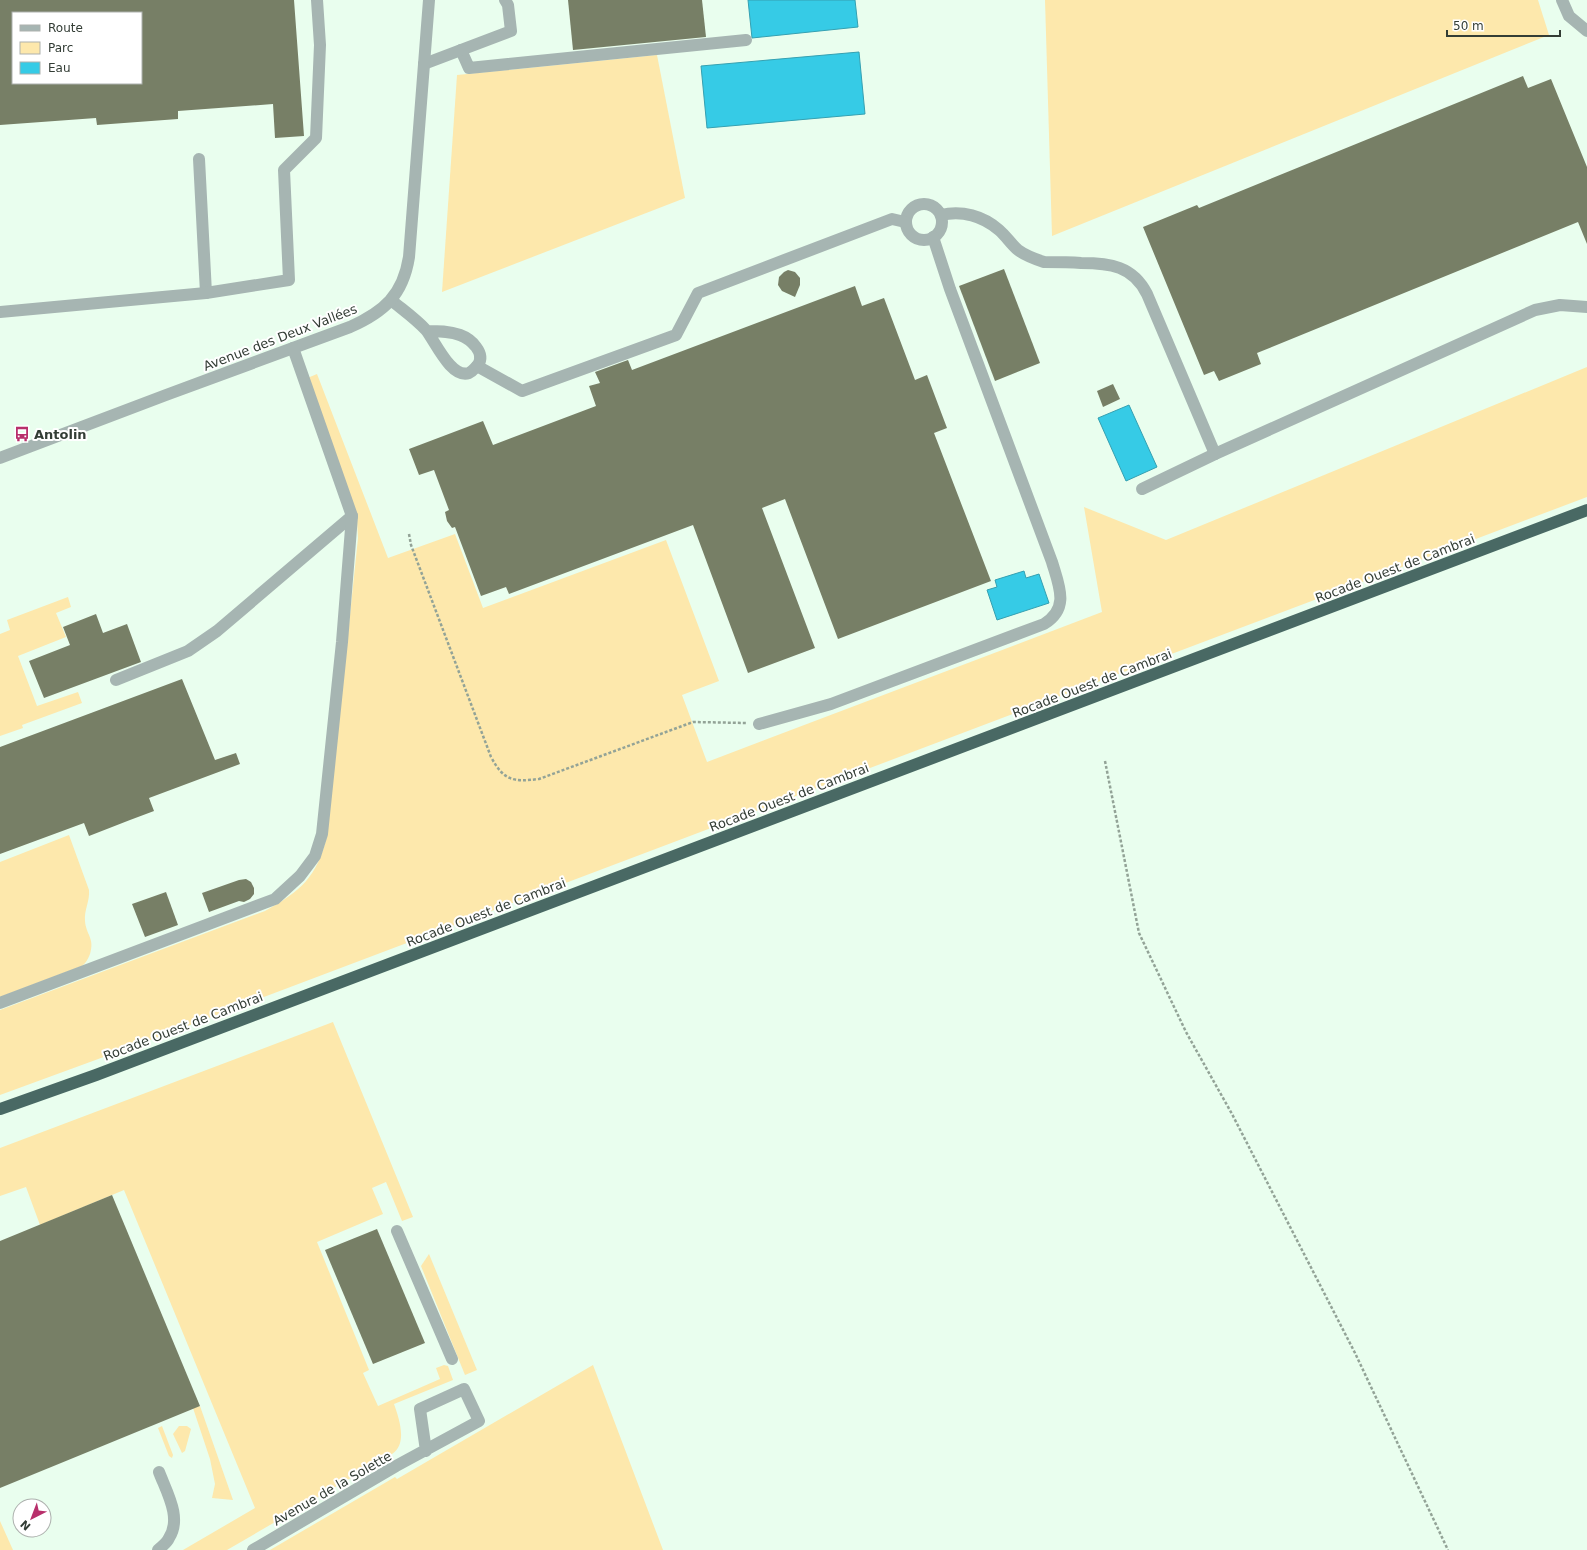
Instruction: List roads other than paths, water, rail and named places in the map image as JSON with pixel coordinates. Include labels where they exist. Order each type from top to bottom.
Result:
[{"type":"highway","name":"Rocade Ouest de Cambrai","points":[[0,1108],[103,1072],[1587,510]]},
{"type":"street","points":[[0,312],[206,292],[289,280],[284,170],[316,138],[320,45],[317,0]]},
{"type":"street","name":"Avenue des Deux Vallées","points":[[0,458],[358,324],[385,307],[402,283],[409,257],[429,0]]},
{"type":"street","points":[[424,64],[510,31],[508,5],[505,0]]},
{"type":"street","points":[[1562,0],[1569,16],[1587,31]]},
{"type":"street","points":[[461,50],[469,68],[746,40]]},
{"type":"street","points":[[199,159],[206,292]]},
{"type":"street","points":[[923,203],[934,207],[941,215],[941,228],[933,237],[928,239],[918,239],[909,232],[906,222],[909,211],[912,207],[923,203]]},
{"type":"street","points":[[941,215],[950,213],[962,214],[984,220],[1000,230],[1019,251],[1034,259],[1044,262],[1104,263],[1124,269],[1138,280],[1148,294],[1215,454]]},
{"type":"street","points":[[477,366],[522,391],[676,335],[698,293],[892,219],[906,222]]},
{"type":"street","points":[[759,724],[832,704],[1044,624],[1052,619],[1058,612],[1061,602],[1060,592],[1052,562],[950,289],[933,237]]},
{"type":"street","points":[[391,300],[427,331],[453,368],[467,374],[473,371],[480,362],[481,356],[470,340],[450,332],[427,331]]},
{"type":"street","points":[[1142,489],[1215,454],[1535,310],[1560,305],[1587,307]]},
{"type":"street","points":[[0,1003],[275,899],[300,876],[315,856],[322,834],[342,642],[352,516],[293,348]]},
{"type":"street","points":[[116,680],[188,651],[217,631],[352,516]]},
{"type":"street","points":[[398,1231],[452,1359]]},
{"type":"street","name":"Avenue de la Solette","points":[[253,1550],[396,1466],[426,1451],[479,1421],[464,1389],[420,1409],[426,1451]]},
{"type":"street","points":[[158,1550],[169,1539],[174,1528],[175,1517],[159,1472]]},
{"type":"water","points":[[748,0],[855,0],[858,27],[752,38]]},
{"type":"water","points":[[859,52],[865,114],[707,128],[701,66]]},
{"type":"water","points":[[1129,405],[1157,467],[1126,481],[1098,418]]},
{"type":"water","points":[[1024,571],[1026,578],[1039,574],[1049,603],[997,620],[987,590],[997,587],[995,580]]},
{"type":"place","name":"Antolin","points":[[22,434]]}]
